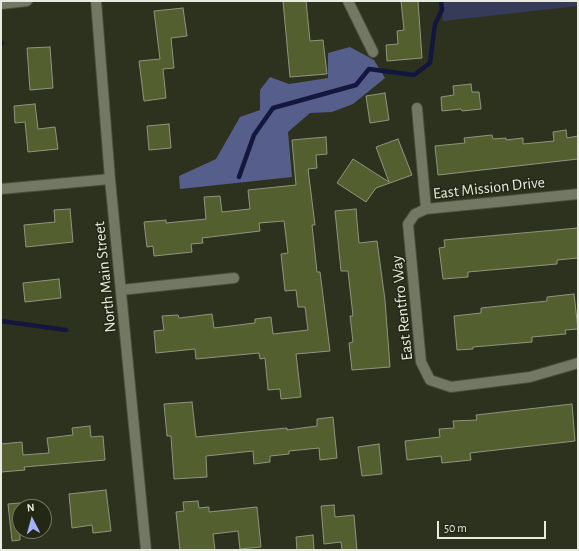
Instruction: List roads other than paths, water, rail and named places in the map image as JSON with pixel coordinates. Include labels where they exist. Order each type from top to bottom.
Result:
[{"type":"street","points":[[1,4],[27,1]]},
{"type":"street","name":"North Main Street","points":[[96,1],[110,179],[146,550]]},
{"type":"street","points":[[348,1],[373,52]]},
{"type":"street","points":[[417,108],[426,210]]},
{"type":"street","points":[[1,189],[110,179]]},
{"type":"street","name":"East Mission Drive","points":[[408,224],[415,214],[426,210],[578,194]]},
{"type":"street","name":"East Rentfro Way","points":[[408,224],[421,362],[430,380],[451,388],[530,377],[578,363]]},
{"type":"street","points":[[121,290],[234,278]]},
{"type":"waterway","points":[[239,177],[254,135],[273,108],[356,85],[369,69],[414,75],[430,63],[435,24],[442,10],[441,1]]},
{"type":"waterway","points":[[1,321],[66,330]]}]
